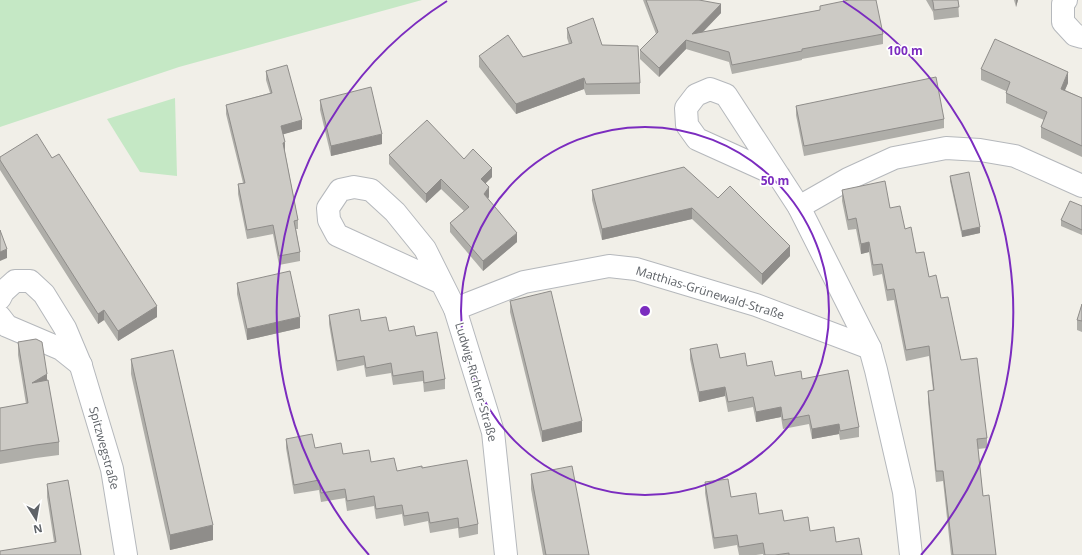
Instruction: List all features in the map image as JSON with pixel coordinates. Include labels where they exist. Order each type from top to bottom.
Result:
[{"type":"street","points":[[1066,0],[1063,4],[1063,22],[1075,35],[1082,37]]},
{"type":"street","points":[[799,207],[848,180],[894,158],[946,148],[980,150],[1015,156],[1082,186]]},
{"type":"street","points":[[779,176],[799,207],[870,348],[904,492],[911,555]]},
{"type":"street","name":"Ludwig-Richter-Straße","points":[[442,283],[337,235],[329,220],[328,208],[340,190],[354,187],[371,190],[395,212],[425,249],[456,309],[493,432],[506,555]]},
{"type":"street","name":"Matthias-Grünewald-Straße","points":[[456,309],[524,282],[609,266],[636,269],[756,305],[870,348]]},
{"type":"street","name":"Spitzwegstraße","points":[[0,298],[2,292],[16,281],[30,281],[44,294],[65,328],[82,366],[112,469],[126,555]]},
{"type":"street","points":[[0,317],[7,326],[60,349],[82,366]]},
{"type":"green space","points":[[0,0],[422,0],[179,67],[0,127]]},
{"type":"green space","points":[[175,98],[177,176],[140,172],[107,119]]},
{"type":"building","points":[[646,0],[699,0],[721,4],[692,34],[820,10],[820,6],[849,0],[876,0],[883,34],[802,49],[802,51],[732,65],[729,52],[686,40],[659,68],[640,50],[658,32]]},
{"type":"building","points":[[932,0],[958,0],[959,7],[934,10]]},
{"type":"building","points":[[593,18],[602,45],[638,46],[640,83],[586,84],[584,78],[516,104],[479,56],[508,35],[523,57],[572,43],[567,28]]},
{"type":"building","points":[[995,39],[1068,72],[1061,89],[1082,98],[1082,146],[1041,127],[1047,112],[1006,93],[1010,82],[981,69]]},
{"type":"building","points":[[287,65],[302,120],[281,126],[298,220],[294,221],[300,252],[279,256],[273,225],[247,230],[238,184],[245,183],[226,105],[272,93],[266,71]]},
{"type":"building","points":[[936,77],[944,119],[804,146],[796,106]]},
{"type":"building","points":[[371,87],[382,134],[331,146],[320,100]]},
{"type":"building","points":[[427,120],[464,159],[473,149],[492,168],[481,179],[489,187],[484,194],[517,233],[483,261],[450,223],[469,207],[441,179],[426,194],[389,155]]},
{"type":"building","points":[[37,134],[52,158],[59,154],[157,306],[118,331],[104,310],[98,314],[0,160],[0,157]]},
{"type":"building","points":[[684,167],[718,198],[730,186],[790,246],[762,274],[692,208],[602,229],[592,190]]},
{"type":"building","points":[[969,172],[980,227],[962,231],[950,176]]},
{"type":"building","points":[[885,181],[890,208],[900,206],[905,229],[911,227],[916,253],[924,252],[929,277],[936,275],[941,298],[948,297],[961,360],[977,358],[987,438],[977,439],[983,496],[989,495],[996,555],[953,555],[943,471],[936,471],[928,391],[934,390],[929,346],[906,350],[894,289],[887,290],[882,264],[873,265],[869,242],[861,244],[856,218],[848,220],[842,190]]},
{"type":"building","points":[[1070,201],[1082,206],[1082,230],[1061,220]]},
{"type":"building","points":[[0,230],[7,249],[0,252]]},
{"type":"building","points":[[290,271],[300,317],[247,329],[237,283]]},
{"type":"building","points":[[551,291],[582,421],[542,431],[510,301]]},
{"type":"building","points":[[1082,304],[1082,321],[1077,320]]},
{"type":"building","points":[[359,309],[361,321],[386,317],[389,331],[414,326],[416,336],[437,332],[445,379],[424,383],[423,371],[393,376],[391,363],[366,368],[364,356],[337,361],[329,315]]},
{"type":"building","points":[[36,339],[42,342],[47,374],[32,383],[48,380],[59,442],[0,451],[0,408],[28,403],[18,342]]},
{"type":"building","points":[[717,344],[720,358],[745,353],[747,366],[772,361],[775,376],[801,371],[802,379],[848,370],[859,427],[840,431],[839,424],[812,429],[809,415],[783,420],[781,407],[756,412],[753,397],[728,402],[725,387],[699,392],[690,349]]},
{"type":"building","points":[[173,350],[213,525],[170,535],[131,359]]},
{"type":"building","points":[[312,434],[315,448],[341,443],[343,454],[369,450],[371,462],[394,458],[397,471],[467,460],[478,524],[459,528],[458,518],[430,523],[428,512],[404,516],[402,505],[376,509],[374,496],[347,501],[345,489],[321,493],[319,480],[294,485],[286,439]]},
{"type":"building","points":[[572,466],[589,555],[546,555],[531,474]]},
{"type":"building","points":[[728,479],[731,497],[756,493],[759,514],[782,510],[784,521],[808,517],[810,531],[834,527],[836,542],[859,538],[862,555],[789,555],[789,553],[765,555],[763,543],[739,547],[737,535],[714,538],[705,482]]},
{"type":"building","points":[[68,480],[81,555],[0,555],[0,551],[56,542],[47,484]]}]
